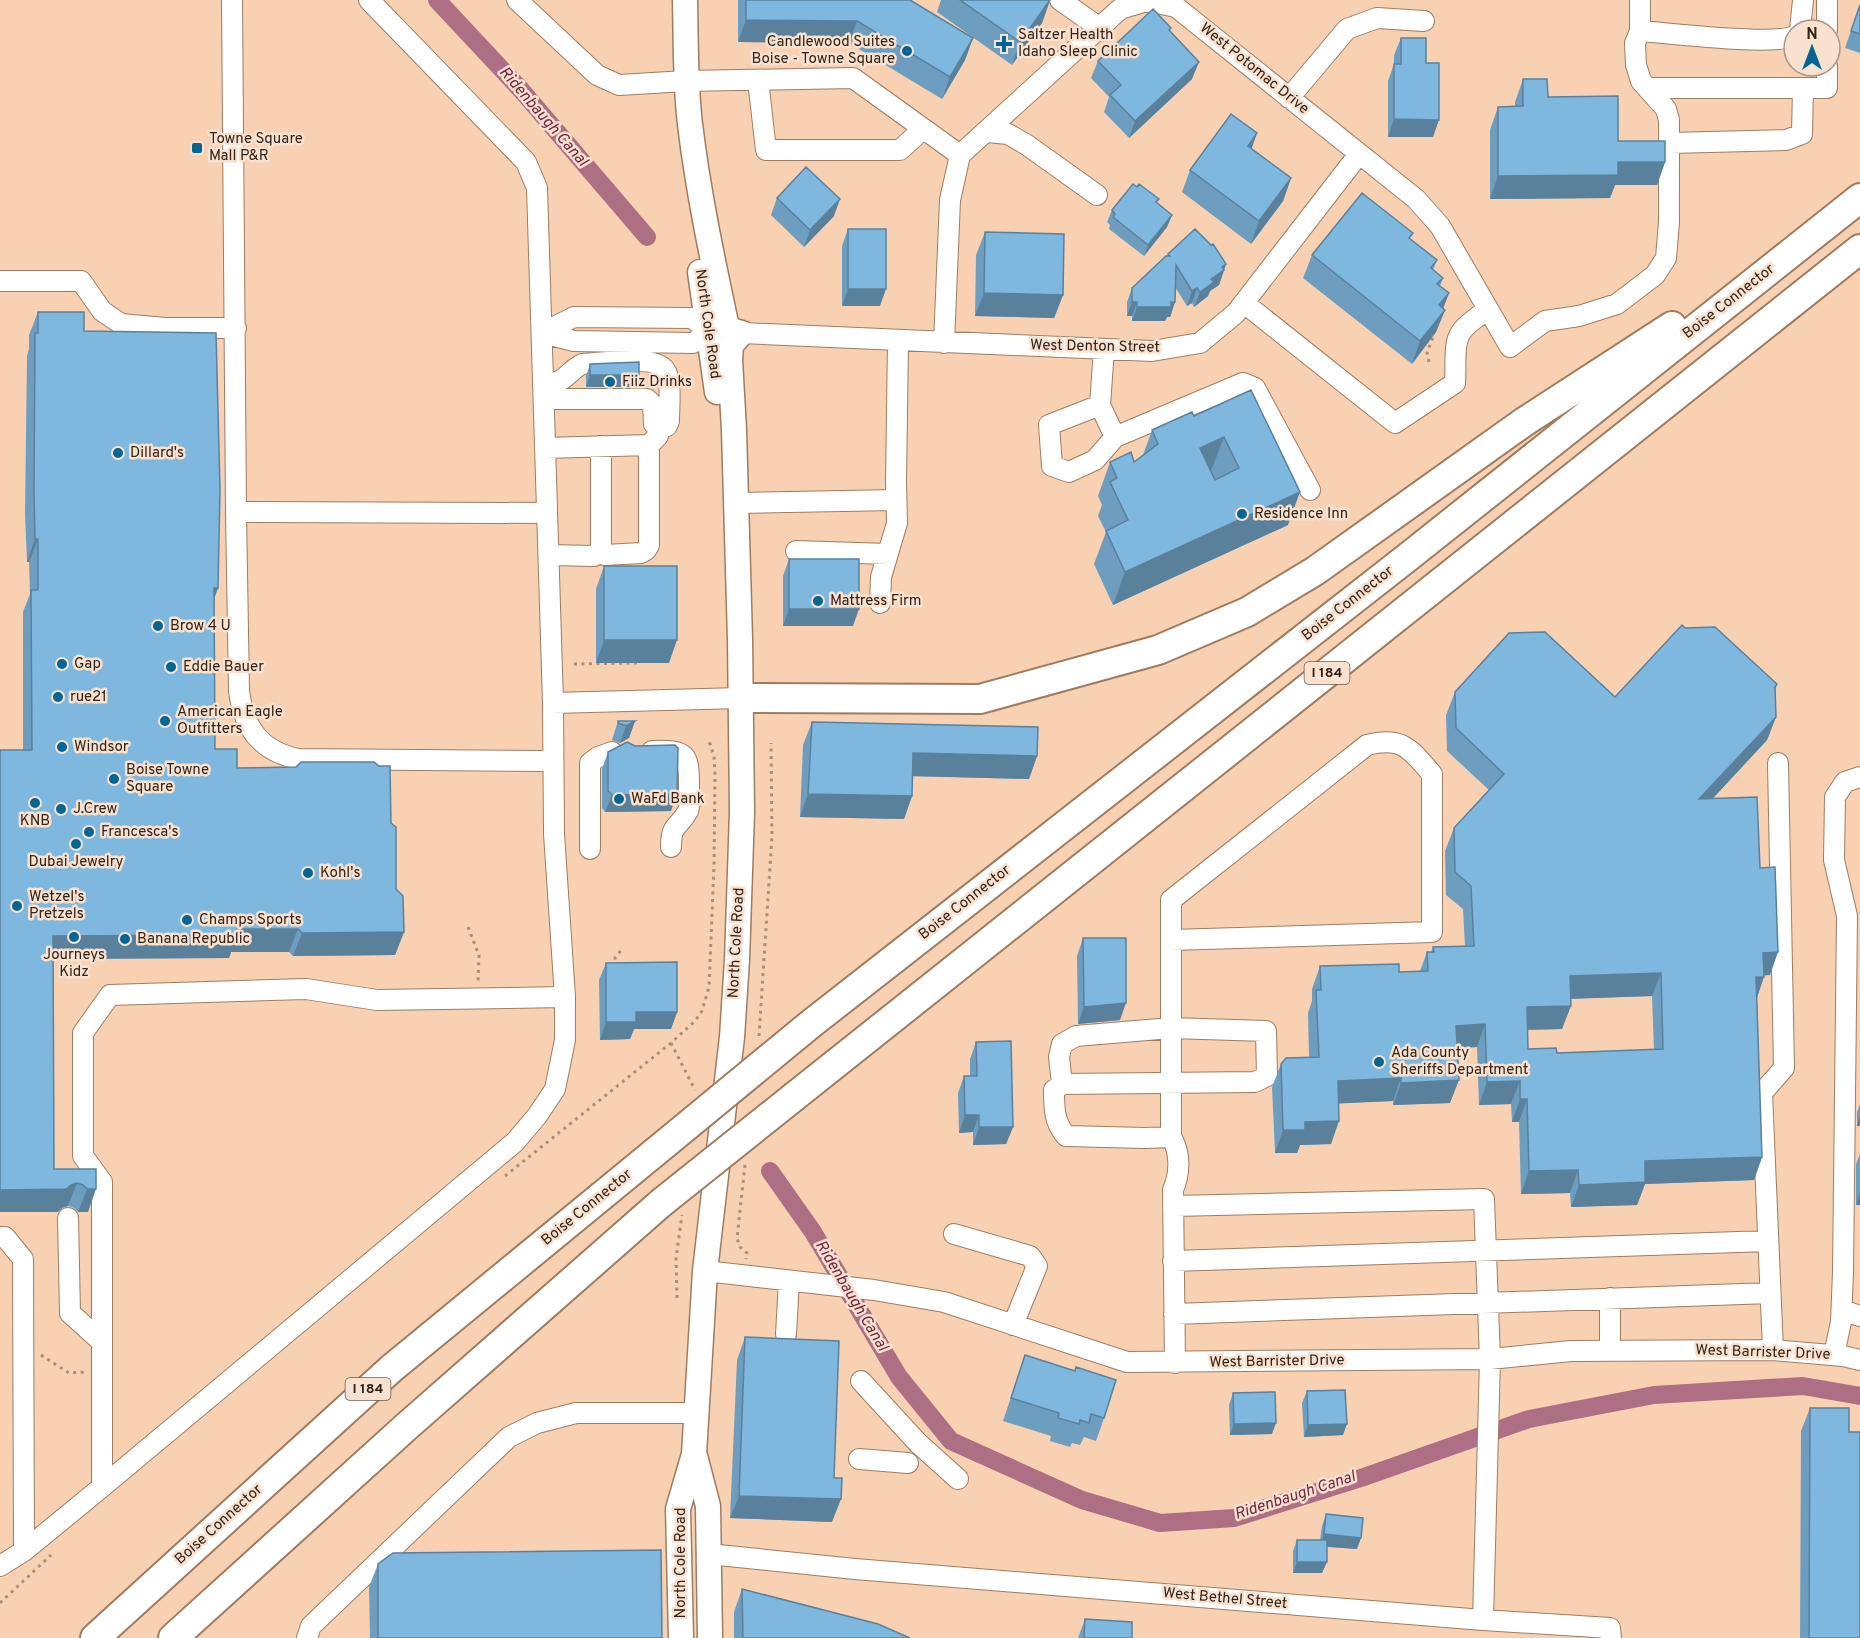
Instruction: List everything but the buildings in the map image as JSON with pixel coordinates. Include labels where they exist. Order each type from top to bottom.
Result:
[{"type":"highway","name":"Boise Connector","points":[[95,1638],[392,1368],[812,1023],[1860,198]]},
{"type":"highway","points":[[741,698],[980,699],[1158,650],[1238,617],[1315,571],[1524,422],[1820,230]]},
{"type":"highway","name":"I 184","points":[[173,1638],[406,1427],[661,1203],[1860,249]]},
{"type":"main road","name":"North Cole Road","points":[[681,1638],[678,1509],[694,1454],[705,1271],[732,1036],[737,960],[742,812],[734,430],[746,407],[742,333],[721,236],[705,215],[691,133],[686,81],[685,0]]},
{"type":"main road","name":"North Cole Road","points":[[705,215],[695,242],[710,331],[719,409],[734,430]]},
{"type":"main road","name":"North Cole Road","points":[[694,1454],[708,1506],[710,1638]]},
{"type":"street","points":[[232,0],[236,512],[241,704],[249,727],[269,748],[282,756],[298,759],[552,761]]},
{"type":"street","points":[[0,1566],[24,1551],[102,1487],[515,1142],[537,1116],[555,1089],[565,1040],[565,997],[554,834],[553,703],[537,189],[526,162],[369,0]]},
{"type":"street","points":[[517,0],[597,75],[619,85],[686,81],[853,78],[960,155],[950,200],[944,343]]},
{"type":"street","points":[[1060,0],[1100,28]]},
{"type":"street","points":[[1640,0],[1640,31],[1635,43],[1636,65],[1641,81],[1666,109],[1669,120],[1669,143],[1786,140],[1802,134],[1803,88]]},
{"type":"street","points":[[1801,18],[1803,0]]},
{"type":"street","points":[[1827,0],[1827,18]]},
{"type":"street","name":"West Potomac Drive","points":[[960,155],[988,132],[1120,9],[1147,1],[1166,2],[1176,7],[1416,199],[1440,226],[1510,347],[1545,321],[1579,316],[1617,304],[1655,275],[1666,258],[1669,222],[1669,143]]},
{"type":"street","points":[[1289,98],[1347,29],[1377,18],[1424,21]]},
{"type":"street","points":[[1640,31],[1758,39],[1782,38]]},
{"type":"street","points":[[1647,88],[1827,88],[1827,78]]},
{"type":"street","points":[[758,80],[766,150],[900,150],[923,129]]},
{"type":"street","points":[[988,132],[1008,134],[1028,145],[1097,195]]},
{"type":"street","name":"West Denton Street","points":[[742,333],[1152,351],[1200,343],[1236,313],[1359,154]]},
{"type":"street","points":[[0,281],[81,281],[102,311],[121,324],[165,328],[236,328]]},
{"type":"street","points":[[1244,303],[1395,423],[1455,383],[1457,336],[1468,323],[1488,310]]},
{"type":"street","points":[[542,333],[574,317],[692,318],[710,331]]},
{"type":"street","points":[[880,603],[881,578],[897,523],[898,341]]},
{"type":"street","points":[[1104,349],[1100,405],[1115,437]]},
{"type":"street","points":[[543,392],[564,380],[582,364],[649,361],[662,366],[669,376],[669,421],[649,445],[651,536],[649,544],[641,553],[606,555],[599,553]]},
{"type":"street","points":[[1100,405],[1050,425],[1052,466],[1069,472],[1095,460],[1115,437],[1243,383],[1255,388],[1311,490]]},
{"type":"street","points":[[543,392],[647,399],[653,405],[654,424],[658,428],[663,428]]},
{"type":"street","points":[[545,447],[649,445]]},
{"type":"street","points":[[549,555],[594,556],[599,553],[601,547],[600,446]]},
{"type":"street","points":[[736,503],[896,500]]},
{"type":"street","points":[[236,512],[547,513]]},
{"type":"street","points":[[796,551],[888,554]]},
{"type":"street","points":[[553,703],[741,698]]},
{"type":"street","points":[[1171,940],[1432,932],[1432,774],[1410,748],[1397,743],[1380,741],[1367,745],[1171,900],[1171,940],[1171,1137],[1177,1146],[1178,1163],[1178,1179],[1173,1198],[1175,1363]]},
{"type":"street","points":[[590,849],[590,764],[598,757],[620,752],[675,750],[684,756],[689,764],[689,806],[671,832],[671,847]]},
{"type":"street","points":[[1773,1350],[1762,1094],[1784,1068],[1778,763]]},
{"type":"street","points":[[1833,1355],[1841,1322],[1851,1313],[1853,934],[1834,860],[1834,797],[1845,782],[1860,777]]},
{"type":"street","points":[[102,1487],[102,1182],[83,1156],[83,1033],[110,995],[306,989],[377,1000],[565,997]]},
{"type":"street","points":[[1062,1084],[1059,1057],[1062,1044],[1076,1036],[1171,1029],[1266,1031],[1267,1076],[1255,1082],[1062,1084],[1054,1090],[1054,1117],[1066,1136],[1171,1137]]},
{"type":"street","points":[[1173,1198],[1484,1199],[1490,1359],[1487,1447],[1495,1626]]},
{"type":"street","points":[[68,1218],[70,1313],[102,1342]]},
{"type":"street","points":[[954,1234],[1030,1256],[1037,1266],[1013,1325]]},
{"type":"street","points":[[0,1237],[5,1237],[23,1259],[24,1551]]},
{"type":"street","points":[[1173,1261],[1768,1241]]},
{"type":"street","name":"West Barrister Drive","points":[[705,1271],[874,1290],[944,1302],[1128,1362],[1490,1359],[1571,1351],[1773,1350],[1833,1355],[1860,1360]]},
{"type":"street","points":[[786,1334],[789,1281]]},
{"type":"street","points":[[1174,1314],[1770,1293]]},
{"type":"street","points":[[1610,1298],[1610,1351]]},
{"type":"street","points":[[861,1381],[918,1443],[958,1479]]},
{"type":"street","points":[[307,1638],[311,1626],[509,1437],[537,1423],[576,1413],[695,1413]]},
{"type":"street","points":[[859,1459],[908,1463]]},
{"type":"street","points":[[388,1553],[411,1553]]},
{"type":"street","name":"West Bethel Street","points":[[709,1554],[1495,1626],[1610,1628],[1611,1638]]},
{"type":"path","points":[[1429,362],[1427,353],[1433,337]]},
{"type":"path","points":[[574,664],[637,663]]},
{"type":"path","points":[[709,741],[714,756],[715,775],[710,974]]},
{"type":"path","points":[[771,743],[771,858]]},
{"type":"path","points":[[468,927],[479,955],[478,980]]},
{"type":"path","points":[[615,974],[615,958],[622,949]]},
{"type":"path","points":[[37,1353],[69,1372],[92,1372]]},
{"type":"waterway","name":"Ridenbaugh Canal","points":[[437,0],[522,91],[647,237]]},
{"type":"waterway","name":"Ridenbaugh Canal","points":[[770,1171],[813,1232],[899,1377],[951,1441],[1082,1500],[1160,1523],[1234,1518],[1361,1478],[1529,1419],[1654,1395],[1803,1386],[1860,1396]]},
{"type":"place","name":"Saltzer Health Idaho Sleep Clinic","points":[[1004,44]]},
{"type":"place","name":"Candlewood Suites Boise - Towne Square","points":[[907,51]]},
{"type":"place","name":"Towne Square Mall P&R","points":[[197,148]]},
{"type":"place","name":"Fiiz Drinks","points":[[610,382]]},
{"type":"place","name":"Dillard's","points":[[118,453]]},
{"type":"place","name":"Residence Inn","points":[[1242,514]]},
{"type":"place","name":"Mattress Firm","points":[[818,601]]},
{"type":"place","name":"Brow 4 U","points":[[158,626]]},
{"type":"place","name":"Gap","points":[[62,664]]},
{"type":"place","name":"Eddie Bauer","points":[[171,667]]},
{"type":"place","name":"rue21","points":[[58,697]]},
{"type":"place","name":"American Eagle Outfitters","points":[[165,721]]},
{"type":"place","name":"Windsor","points":[[62,747]]},
{"type":"place","name":"Boise Towne Square","points":[[114,779]]},
{"type":"place","name":"WaFd Bank","points":[[619,799]]},
{"type":"place","name":"KNB","points":[[35,803]]},
{"type":"place","name":"J.Crew","points":[[61,809]]},
{"type":"place","name":"Francesca's","points":[[89,832]]},
{"type":"place","name":"Dubai Jewelry","points":[[76,844]]},
{"type":"place","name":"Kohl's","points":[[308,873]]},
{"type":"place","name":"Wetzel's Pretzels","points":[[17,906]]},
{"type":"place","name":"Champs Sports","points":[[187,920]]},
{"type":"place","name":"Journeys Kidz","points":[[74,937]]},
{"type":"place","name":"Banana Republic","points":[[125,939]]},
{"type":"place","name":"Ada County Sheriffs Department","points":[[1379,1062]]}]
